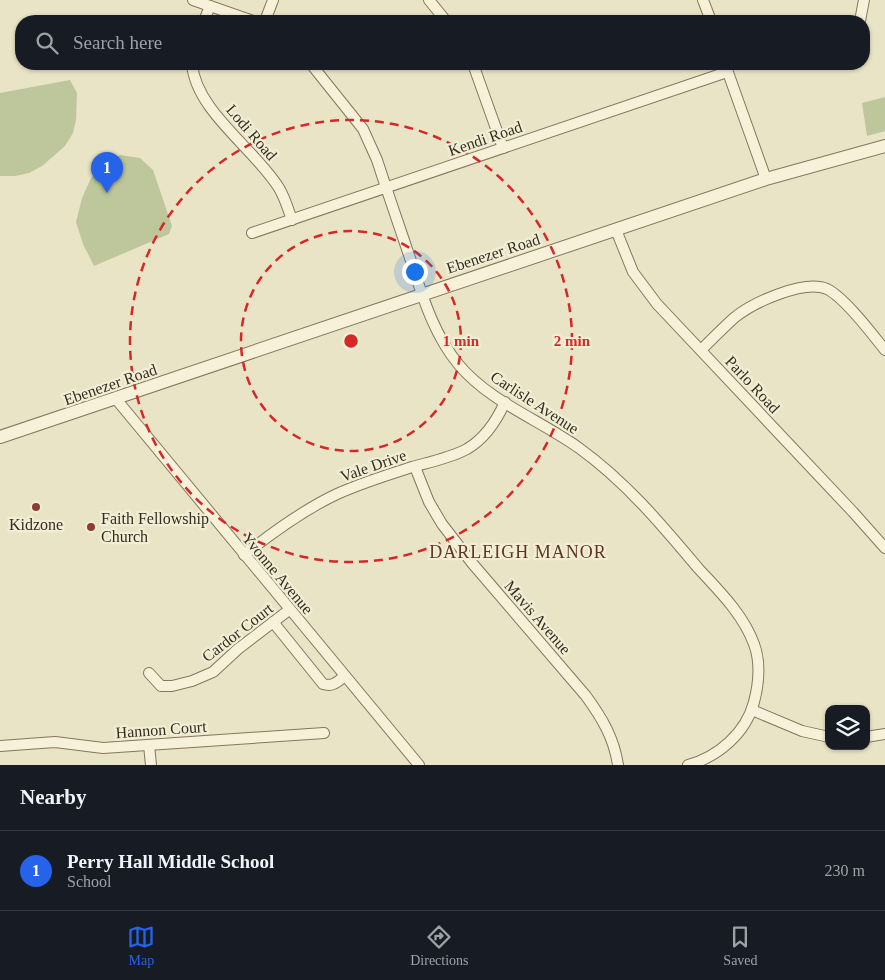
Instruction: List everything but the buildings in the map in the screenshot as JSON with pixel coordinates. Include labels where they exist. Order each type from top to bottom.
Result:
[{"type":"street","points":[[193,0],[236,15]]},
{"type":"street","points":[[267,15],[273,0]]},
{"type":"street","points":[[429,0],[441,15]]},
{"type":"street","points":[[703,0],[708,15]]},
{"type":"street","points":[[861,15],[864,0]]},
{"type":"street","points":[[206,15],[210,6]]},
{"type":"street","name":"Lodi Road","points":[[193,70],[195,82],[202,96],[274,182],[283,195],[292,220]]},
{"type":"street","name":"Carlisle Avenue","points":[[317,70],[363,129],[377,160],[436,330],[455,360],[472,378],[505,402],[566,439],[621,482],[642,503],[734,609],[750,633],[758,662],[758,684],[752,710],[741,730],[731,741],[706,758],[688,765]]},
{"type":"street","points":[[475,70],[503,148]]},
{"type":"street","name":"Kendi Road","points":[[252,233],[503,148],[720,70]]},
{"type":"street","points":[[727,70],[766,179]]},
{"type":"street","name":"Ebenezer Road","points":[[0,437],[766,179],[885,146]]},
{"type":"street","name":"Parlo Road","points":[[616,230],[633,272],[645,290],[885,548]]},
{"type":"street","points":[[701,350],[735,317],[746,310],[778,295],[800,287],[811,286],[828,290],[836,296],[862,322],[885,350]]},
{"type":"street","name":"Yvonne Avenue","points":[[116,399],[419,765]]},
{"type":"street","name":"Vale Drive","points":[[244,555],[284,525],[314,506],[357,486],[458,453],[474,444],[492,424],[505,402]]},
{"type":"street","name":"Mavis Avenue","points":[[415,467],[429,502],[442,524],[485,578],[586,696],[602,719],[610,736],[618,765]]},
{"type":"street","name":"Cardor Court","points":[[149,672],[161,686],[172,686],[192,681],[213,672],[289,610]]},
{"type":"street","points":[[273,622],[322,684],[330,686],[345,676]]},
{"type":"street","points":[[752,710],[802,731],[825,736]]},
{"type":"street","name":"Hannon Court","points":[[0,746],[56,742],[103,748],[324,734]]},
{"type":"street","points":[[870,736],[885,734]]},
{"type":"street","points":[[149,745],[151,765]]},
{"type":"green space","points":[[70,80],[77,93],[76,120],[73,133],[65,146],[42,166],[29,173],[15,176],[0,176],[0,93]]},
{"type":"green space","points":[[885,97],[885,131],[867,136],[862,103]]},
{"type":"green space","points":[[120,155],[140,158],[153,170],[172,226],[169,234],[94,266],[83,244],[76,222],[82,198],[91,178]]},
{"type":"place","name":"Perry Hall Middle School","points":[[107,193]]},
{"type":"place","name":"Kidzone","points":[[36,507]]},
{"type":"place","name":"Faith Fellowship Church","points":[[91,527]]},
{"type":"district","name":"DARLEIGH MANOR","points":[[518,552]]}]
